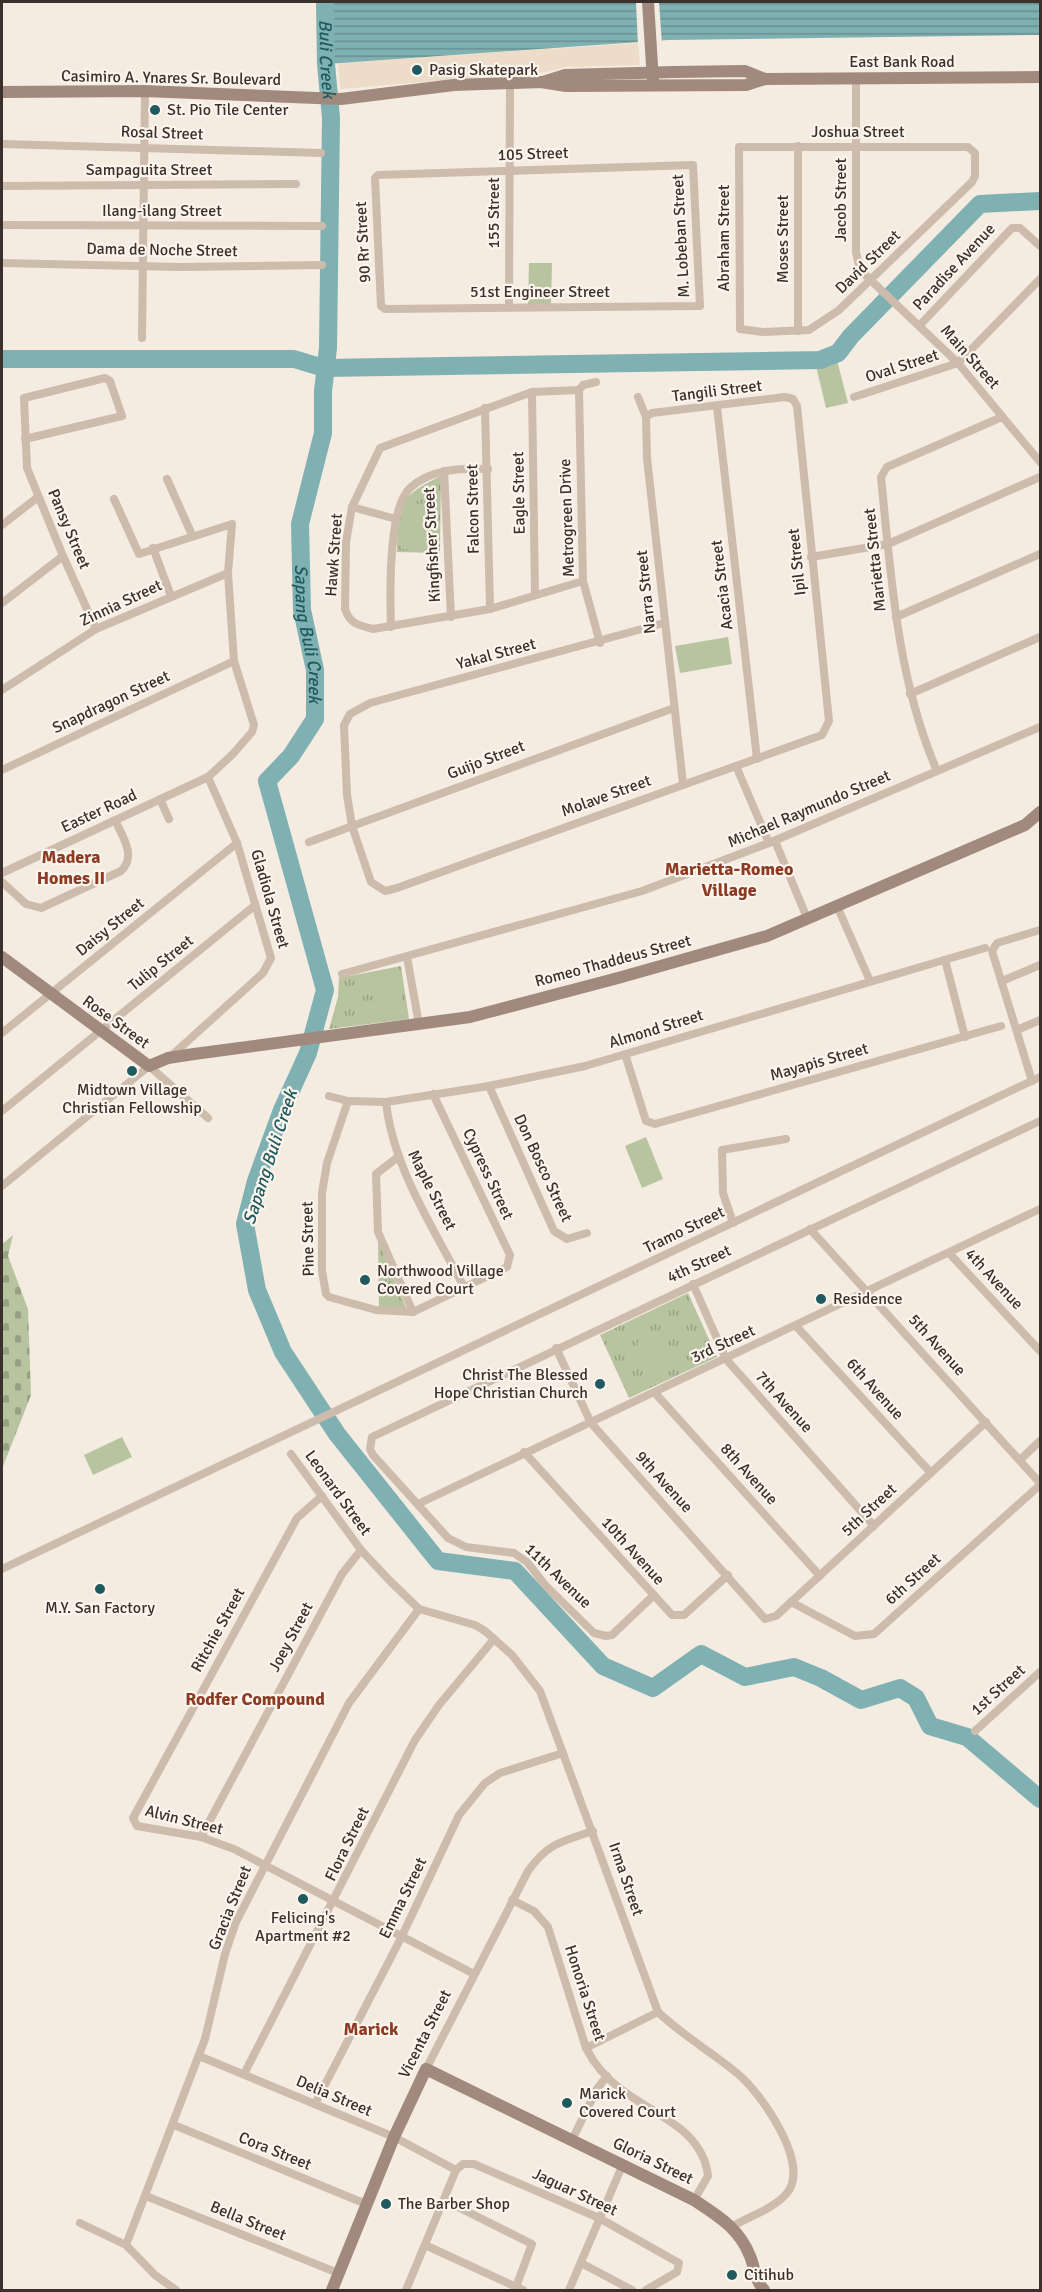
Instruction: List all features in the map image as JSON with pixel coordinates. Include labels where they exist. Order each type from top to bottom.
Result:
[{"type":"street","points":[[648,2],[653,79]]},
{"type":"street","name":"East Bank Road","points":[[341,99],[454,85],[541,82],[566,87],[653,79],[746,84],[765,79],[1041,77]]},
{"type":"street","name":"Jacob Street","points":[[856,79],[856,252],[860,270],[870,280]]},
{"type":"street","name":"155 Street","points":[[509,307],[510,83]]},
{"type":"street","points":[[142,338],[145,91]]},
{"type":"street","name":"Casimiro A. Ynares Sr. Boulevard","points":[[2,92],[145,91],[341,99]]},
{"type":"street","name":"Rosal Street","points":[[2,144],[321,153]]},
{"type":"street","name":"Moses Street","points":[[798,146],[798,331]]},
{"type":"street","name":"Joshua Street","points":[[739,147],[968,147],[975,153]]},
{"type":"street","name":"Abraham Street","points":[[739,147],[740,329]]},
{"type":"street","name":"David Street","points":[[740,329],[809,330],[839,310],[972,182],[975,176],[975,153]]},
{"type":"street","name":"105 Street","points":[[375,177],[411,173],[693,165]]},
{"type":"street","name":"M. Lobeban Street","points":[[693,165],[700,306]]},
{"type":"street","name":"90 Rr Street","points":[[375,177],[381,306]]},
{"type":"street","name":"Sampaguita Street","points":[[2,186],[296,184]]},
{"type":"street","name":"Ilang-ilang Street","points":[[2,225],[322,226]]},
{"type":"street","name":"Paradise Avenue","points":[[920,325],[1010,230],[1020,228],[1041,246]]},
{"type":"street","name":"Dama de Noche Street","points":[[2,263],[142,266],[322,265]]},
{"type":"street","points":[[958,363],[1041,279]]},
{"type":"street","name":"Main Street","points":[[870,280],[901,306],[958,363],[1041,462]]},
{"type":"street","name":"51st Engineer Street","points":[[381,306],[385,309],[700,306]]},
{"type":"street","name":"Oval Street","points":[[854,397],[958,363]]},
{"type":"street","name":"Pansy Street","points":[[25,439],[122,416],[110,381],[105,378],[24,398],[25,439],[27,468],[96,629]]},
{"type":"street","name":"Hawk Street","points":[[583,581],[490,609],[391,627],[373,629],[355,625],[348,618],[345,609],[346,542],[352,507],[380,448],[532,392],[579,390],[583,386],[596,382]]},
{"type":"street","name":"Metrogreen Drive","points":[[579,390],[583,581],[600,643]]},
{"type":"street","name":"Eagle Street","points":[[532,392],[535,594]]},
{"type":"street","name":"Narra Street","points":[[638,397],[646,417],[647,458],[682,784]]},
{"type":"street","name":"Tangili Street","points":[[646,417],[652,413],[717,407],[785,397],[793,399]]},
{"type":"street","name":"Ipil Street","points":[[793,399],[797,406],[829,721]]},
{"type":"street","name":"Acacia Street","points":[[717,407],[757,759]]},
{"type":"street","name":"Falcon Street","points":[[485,408],[490,609]]},
{"type":"street","name":"Marietta Street","points":[[937,771],[919,730],[910,694],[896,617],[882,471],[1002,417]]},
{"type":"street","points":[[391,627],[390,592],[396,519],[400,500],[410,487],[444,471],[488,469]]},
{"type":"street","name":"Kingfisher Street","points":[[444,471],[451,617]]},
{"type":"street","points":[[811,557],[888,544],[1041,477]]},
{"type":"street","points":[[167,478],[192,535]]},
{"type":"street","points":[[2,525],[38,497]]},
{"type":"street","points":[[114,499],[138,554],[230,522],[232,527],[228,573],[234,661],[254,725],[249,736],[208,777]]},
{"type":"street","points":[[352,507],[396,519]]},
{"type":"street","points":[[153,548],[171,596]]},
{"type":"street","points":[[896,617],[1041,554]]},
{"type":"street","points":[[2,603],[63,555]]},
{"type":"street","name":"Zinnia Street","points":[[2,690],[96,629],[228,573]]},
{"type":"street","name":"Yakal Street","points":[[352,826],[347,795],[344,725],[350,714],[370,703],[600,643],[664,623]]},
{"type":"street","points":[[910,694],[1041,637]]},
{"type":"street","name":"Snapdragon Street","points":[[2,770],[234,661]]},
{"type":"street","name":"Guijo Street","points":[[309,842],[674,708]]},
{"type":"street","name":"Molave Street","points":[[352,826],[371,882],[385,891],[822,735],[829,721]]},
{"type":"street","name":"Michael Raymundo Street","points":[[342,974],[642,891],[772,842],[1041,727]]},
{"type":"street","points":[[736,766],[807,918]]},
{"type":"street","name":"Easter Road","points":[[2,873],[208,777]]},
{"type":"street","name":"Gladiola Street","points":[[2,1186],[149,1066],[168,1058],[268,966],[270,950],[254,906],[237,843],[208,777]]},
{"type":"street","points":[[160,799],[169,819]]},
{"type":"street","name":"Romeo Thaddeus Street","points":[[168,1058],[470,1017],[618,978],[767,936],[1025,825],[1041,812]]},
{"type":"street","points":[[2,882],[26,904],[42,909],[121,871],[126,866],[129,853],[115,820]]},
{"type":"street","name":"Daisy Street","points":[[2,1033],[237,843]]},
{"type":"street","name":"Tulip Street","points":[[2,1112],[254,906]]},
{"type":"street","points":[[837,906],[870,981]]},
{"type":"street","points":[[1032,1081],[992,951],[997,943],[1041,930]]},
{"type":"street","name":"Almond Street","points":[[329,1096],[348,1101],[386,1102],[489,1086],[585,1066],[985,948]]},
{"type":"street","name":"Rose Street","points":[[2,957],[149,1066],[208,1118]]},
{"type":"street","points":[[407,957],[419,1024]]},
{"type":"street","points":[[945,960],[964,1037]]},
{"type":"street","points":[[1002,981],[1041,965]]},
{"type":"street","points":[[1017,1030],[1041,1020]]},
{"type":"street","name":"Mayapis Street","points":[[625,1054],[646,1121],[655,1124],[1001,1026]]},
{"type":"street","name":"Tramo Street","points":[[2,1569],[1041,1077]]},
{"type":"street","name":"Don Bosco Street","points":[[489,1086],[554,1231],[567,1239],[587,1233]]},
{"type":"street","name":"Cypress Street","points":[[433,1094],[510,1255],[507,1267]]},
{"type":"street","name":"Pine Street","points":[[348,1101],[327,1163],[322,1192],[322,1271],[326,1294],[353,1306],[394,1313],[413,1312],[507,1267]]},
{"type":"street","name":"Maple Street","points":[[386,1102],[389,1131],[398,1157],[464,1287]]},
{"type":"street","name":"4th Street","points":[[372,1437],[810,1228],[1041,1121]]},
{"type":"street","points":[[733,1223],[723,1193],[722,1150],[786,1139]]},
{"type":"street","points":[[398,1157],[376,1174],[378,1232],[413,1312]]},
{"type":"street","name":"3rd Street","points":[[418,1504],[524,1452],[591,1423],[1039,1212]]},
{"type":"street","name":"5th Avenue","points":[[810,1228],[1041,1484]]},
{"type":"street","name":"4th Avenue","points":[[949,1253],[1041,1351]]},
{"type":"street","name":"7th Avenue","points":[[693,1284],[726,1359],[874,1526]]},
{"type":"street","name":"6th Avenue","points":[[796,1326],[931,1473]]},
{"type":"street","name":"9th Avenue","points":[[556,1348],[591,1423],[728,1575],[761,1615],[771,1620]]},
{"type":"street","name":"8th Avenue","points":[[655,1393],[820,1576]]},
{"type":"street","name":"5th Street","points":[[771,1620],[986,1422]]},
{"type":"street","name":"11th Avenue","points":[[372,1437],[370,1449],[373,1455],[448,1538],[466,1547],[514,1553],[600,1635],[612,1635],[653,1596]]},
{"type":"street","points":[[1020,1460],[1041,1441]]},
{"type":"street","name":"10th Avenue","points":[[524,1452],[672,1615],[680,1617],[728,1575]]},
{"type":"street","name":"Leonard Street","points":[[291,1454],[361,1550]]},
{"type":"street","name":"6th Street","points":[[791,1602],[855,1636],[874,1634],[1041,1484]]},
{"type":"street","name":"Ritchie Street","points":[[132,1818],[297,1518],[322,1496]]},
{"type":"street","name":"Irma Street","points":[[361,1550],[419,1609],[475,1625],[494,1638],[512,1655],[540,1691],[658,2012],[676,2030],[751,2086],[769,2111],[794,2162],[795,2175],[787,2194],[733,2226]]},
{"type":"street","name":"Joey Street","points":[[201,1837],[342,1574],[361,1550]]},
{"type":"street","name":"Gracia Street","points":[[126,2245],[174,2126],[199,2056],[229,1943],[263,1866],[349,1703],[419,1609]]},
{"type":"street","name":"Flora Street","points":[[244,2074],[335,1902],[415,1740],[439,1705],[494,1638]]},
{"type":"street","name":"1st Street","points":[[975,1731],[1041,1672]]},
{"type":"street","name":"Emma Street","points":[[315,2104],[401,1938],[459,1815],[485,1783],[500,1773],[563,1753]]},
{"type":"street","name":"Alvin Street","points":[[132,1818],[137,1826],[201,1837],[234,1849],[474,1974]]},
{"type":"street","name":"Vicenta Street","points":[[332,2290],[394,2138],[426,2069],[528,1871],[546,1849],[557,1842],[593,1831]]},
{"type":"street","name":"Honoria Street","points":[[513,1900],[534,1911],[548,1927],[586,2048],[593,2062],[622,2090],[682,2128],[705,2161],[708,2176],[694,2200]]},
{"type":"street","points":[[586,2048],[658,2012]]},
{"type":"street","name":"Delia Street","points":[[199,2056],[394,2138],[456,2170]]},
{"type":"street","name":"Gloria Street","points":[[426,2069],[694,2200],[733,2226]]},
{"type":"street","points":[[572,2140],[597,2089],[607,2076]]},
{"type":"street","name":"Cora Street","points":[[174,2126],[366,2204]]},
{"type":"street","name":"Jaguar Street","points":[[456,2170],[463,2164],[474,2164],[599,2218],[679,2263],[677,2272],[646,2290]]},
{"type":"street","points":[[569,2290],[622,2164]]},
{"type":"street","points":[[407,2290],[456,2170]]},
{"type":"street","name":"Bella Street","points":[[146,2196],[338,2273]]},
{"type":"street","points":[[425,2246],[519,2289],[532,2244],[444,2200]]},
{"type":"street","points":[[80,2223],[126,2245],[155,2275],[176,2290]]},
{"type":"street","points":[[733,2226],[741,2235],[751,2257],[758,2283],[764,2290]]},
{"type":"street","points":[[581,2263],[632,2290]]},
{"type":"green space","points":[[529,263],[552,263],[551,304],[528,304]]},
{"type":"green space","points":[[837,360],[848,403],[826,408],[816,366]]},
{"type":"green space","points":[[441,476],[440,553],[397,552],[398,523],[403,504],[416,490]]},
{"type":"green space","points":[[403,504],[439,504],[438,550],[402,549]]},
{"type":"green space","points":[[728,637],[732,664],[680,673],[675,646]]},
{"type":"green space","points":[[401,966],[409,1019],[329,1029],[338,997],[339,978]]},
{"type":"green space","points":[[398,970],[404,1015],[377,1019],[370,974]]},
{"type":"green space","points":[[646,1137],[663,1179],[642,1188],[625,1146]]},
{"type":"green space","points":[[13,1235],[8,1256],[28,1309],[31,1395],[2,1469],[2,1244]]},
{"type":"green space","points":[[378,1240],[407,1310],[379,1307]]},
{"type":"green space","points":[[688,1293],[717,1357],[629,1398],[600,1335]]},
{"type":"green space","points":[[659,1332],[676,1366],[654,1377],[637,1343]]},
{"type":"green space","points":[[122,1437],[132,1457],[93,1475],[84,1455]]},
{"type":"shaded area","points":[[638,43],[640,65],[565,67],[547,72],[340,89],[338,63]]},
{"type":"water","name":"Buli Creek","points":[[325,2],[1040,2],[1040,35],[668,40],[326,64]]},
{"type":"pier","points":[[636,2],[659,2],[662,44],[638,46]]},
{"type":"waterway","name":"Sapang Buli Creek","points":[[325,2],[326,64],[331,118],[328,348],[323,391],[323,433],[300,524],[302,610],[315,670],[315,719],[291,756],[267,781],[325,990],[308,1053],[282,1110],[256,1181],[245,1224],[257,1290],[283,1352],[337,1434],[438,1561],[515,1571],[603,1666],[653,1688],[701,1654],[745,1677],[794,1667],[821,1678],[861,1700],[900,1688],[916,1698],[930,1726],[967,1737],[1040,1799]]},
{"type":"waterway","points":[[2,359],[294,359],[324,368],[820,360],[838,353],[851,336],[980,204],[1040,201]]},
{"type":"place","name":"Pasig Skatepark","points":[[417,70]]},
{"type":"place","name":"St. Pio Tile Center","points":[[155,110]]},
{"type":"place","name":"Midtown Village Christian Fellowship","points":[[132,1071]]},
{"type":"place","name":"Northwood Village Covered Court","points":[[365,1280]]},
{"type":"place","name":"Residence","points":[[821,1299]]},
{"type":"place","name":"Christ The Blessed Hope Christian Church","points":[[600,1384]]},
{"type":"place","name":"M.Y. San Factory","points":[[100,1589]]},
{"type":"place","name":"Felicing's Apartment #2","points":[[303,1899]]},
{"type":"place","name":"Marick Covered Court","points":[[567,2103]]},
{"type":"place","name":"The Barber Shop","points":[[386,2204]]},
{"type":"place","name":"Citihub","points":[[732,2275]]},
{"type":"district","name":"Madera Homes II","points":[[71,867]]},
{"type":"district","name":"Marietta-Romeo Village","points":[[729,879]]},
{"type":"district","name":"Rodfer Compound","points":[[255,1699]]},
{"type":"district","name":"Marick","points":[[371,2029]]}]
